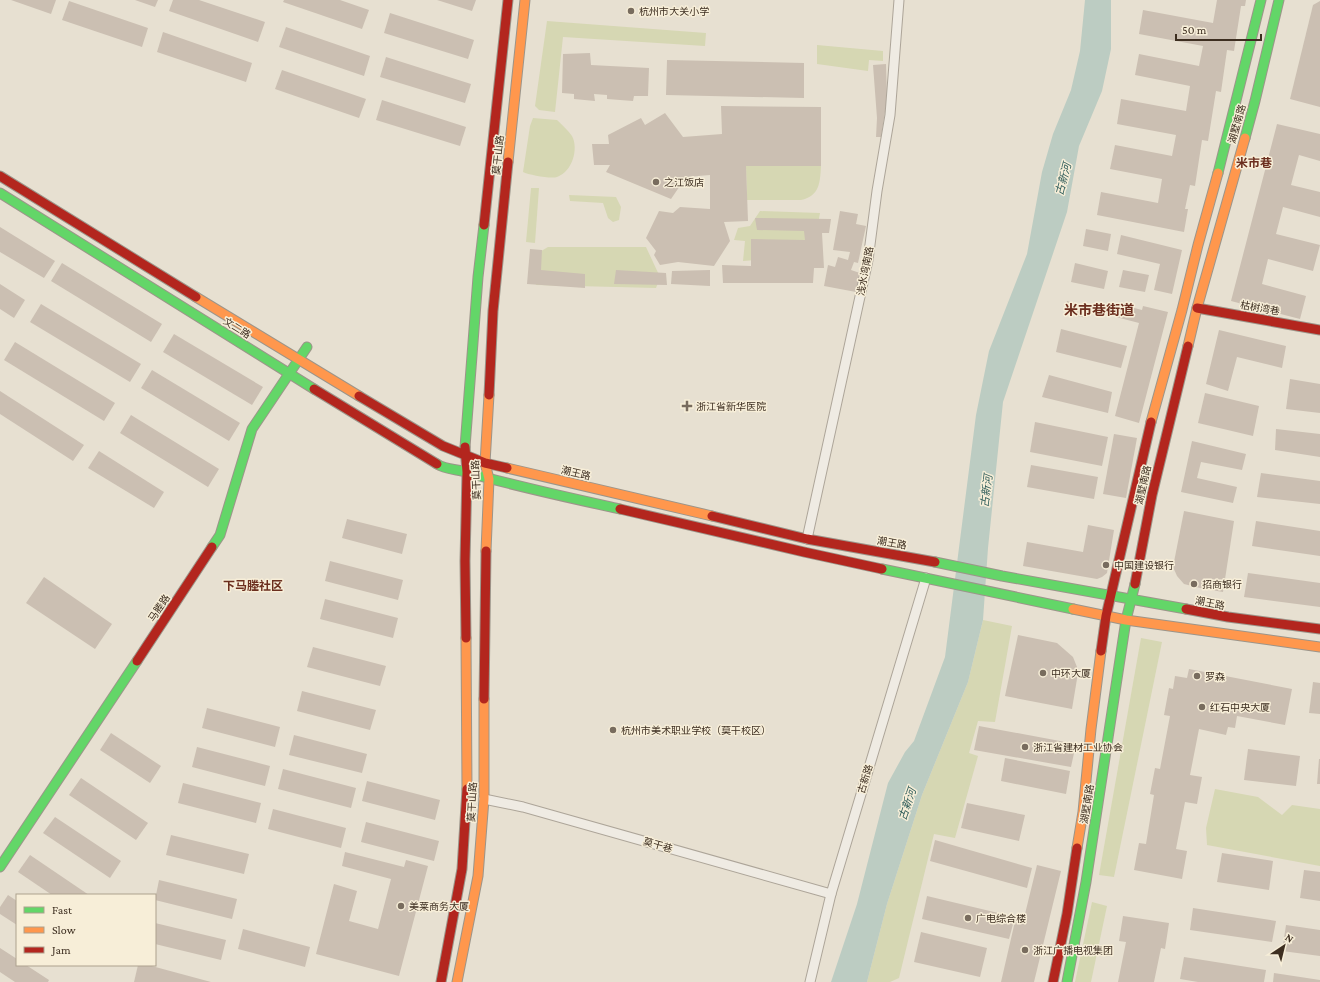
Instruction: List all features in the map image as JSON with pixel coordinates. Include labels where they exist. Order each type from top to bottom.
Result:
[{"type":"main road","name":"莫干山路","points":[[440,982],[450,938],[462,869],[466,800],[465,561],[467,472],[465,454],[478,277],[508,0]]},
{"type":"main road","name":"莫干山路","points":[[457,982],[478,876],[484,800],[485,570],[489,479],[485,463],[493,310],[525,0]]},
{"type":"main road","name":"湖墅南路","points":[[1053,982],[1067,914],[1083,812],[1091,729],[1106,616],[1148,431],[1182,310],[1261,0]]},
{"type":"main road","name":"湖墅南路","points":[[1067,982],[1086,882],[1126,620],[1132,599],[1152,495],[1197,308],[1255,101],[1279,0]]},
{"type":"main road","name":"文二路","points":[[0,176],[299,360],[443,446],[465,454]]},
{"type":"main road","name":"文二路","points":[[0,193],[442,467],[467,472]]},
{"type":"main road","name":"枯树湾巷","points":[[1197,308],[1320,330]]},
{"type":"main road","name":"马塍路","points":[[0,868],[220,536],[252,429],[307,347]]},
{"type":"main road","name":"潮王路","points":[[465,454],[485,463],[807,539],[1228,617],[1320,629]]},
{"type":"main road","points":[[467,472],[489,479],[804,552],[1106,616],[1320,647]]},
{"type":"street","name":"浅水湾南路","points":[[807,539],[868,260],[878,184],[890,115],[899,0]]},
{"type":"street","name":"古新路","points":[[810,982],[830,894],[926,578]]},
{"type":"street","name":"莫干巷","points":[[484,800],[531,809],[830,894]]},
{"type":"green space","points":[[547,21],[706,33],[705,46],[563,37],[555,112],[539,110],[535,106]]},
{"type":"green space","points":[[817,45],[883,51],[883,61],[869,60],[868,71],[817,64]]},
{"type":"green space","points":[[533,118],[557,120],[572,136],[575,147],[573,160],[567,170],[557,177],[540,176],[523,172],[530,126]]},
{"type":"green space","points":[[746,166],[821,166],[818,188],[812,195],[801,200],[747,200]]},
{"type":"green space","points":[[531,188],[539,188],[535,243],[526,242]]},
{"type":"green space","points":[[569,195],[616,197],[621,207],[619,220],[613,222],[608,218],[603,203],[570,201]]},
{"type":"green space","points":[[760,211],[820,213],[814,245],[756,260],[743,261],[745,241],[734,240],[738,228],[750,226]]},
{"type":"green space","points":[[548,247],[646,247],[660,277],[656,288],[536,285],[538,253]]},
{"type":"green space","points":[[983,620],[1012,626],[995,722],[978,721],[969,753],[978,756],[955,838],[934,834],[899,978],[890,982],[867,982],[887,904],[922,795],[968,682]]},
{"type":"green space","points":[[1141,638],[1162,642],[1114,877],[1099,875]]},
{"type":"green space","points":[[1215,789],[1258,797],[1282,815],[1292,805],[1320,809],[1320,866],[1207,845],[1206,828]]},
{"type":"green space","points":[[1092,902],[1107,906],[1091,982],[1075,982]]},
{"type":"water","name":"古新河","points":[[1085,0],[1111,0],[1111,49],[1102,91],[1079,146],[1067,212],[1003,402],[988,548],[983,620],[968,682],[922,795],[887,904],[867,982],[831,982],[857,904],[888,783],[905,752],[914,741],[945,657],[976,415],[989,351],[1027,254],[1042,172],[1053,134],[1071,90],[1080,51]]},
{"type":"building","points":[[11,0],[56,0],[51,14]]},
{"type":"building","points":[[135,0],[158,0],[155,7]]},
{"type":"building","points":[[173,0],[199,0],[265,22],[258,42],[169,11]]},
{"type":"building","points":[[284,0],[340,0],[369,10],[362,29],[283,2]]},
{"type":"building","points":[[437,0],[476,0],[472,11]]},
{"type":"building","points":[[1217,0],[1246,0],[1245,6],[1241,6],[1234,51],[1227,50],[1221,92],[1216,91],[1208,141],[1202,140],[1195,186],[1190,185],[1185,209],[1188,209],[1184,232],[1097,215],[1101,192],[1158,203],[1162,179],[1110,169],[1115,145],[1172,156],[1176,135],[1117,124],[1121,99],[1186,111],[1190,86],[1135,75],[1139,54],[1199,66],[1203,46],[1139,34],[1143,10],[1213,23]]},
{"type":"building","points":[[69,1],[148,28],[142,47],[62,20]]},
{"type":"building","points":[[1320,1],[1320,107],[1290,99],[1313,5]]},
{"type":"building","points":[[390,13],[474,40],[468,59],[384,33]]},
{"type":"building","points":[[286,27],[370,56],[364,76],[279,47]]},
{"type":"building","points":[[163,32],[252,63],[246,82],[157,52]]},
{"type":"building","points":[[590,53],[591,65],[649,68],[648,96],[634,96],[633,101],[607,99],[607,95],[594,94],[595,101],[574,99],[574,94],[562,93],[563,54]]},
{"type":"building","points":[[386,57],[471,84],[465,103],[380,77]]},
{"type":"building","points":[[667,60],[804,63],[804,98],[666,95]]},
{"type":"building","points":[[886,64],[887,99],[881,137],[876,137],[877,118],[873,65]]},
{"type":"building","points":[[282,70],[366,99],[359,118],[275,89]]},
{"type":"building","points":[[382,100],[466,127],[460,146],[376,120]]},
{"type":"building","name":"之江饭店","points":[[721,106],[821,107],[821,166],[746,166],[748,221],[724,222],[730,241],[714,266],[678,262],[660,265],[654,255],[656,251],[646,238],[659,211],[673,213],[680,207],[710,209],[710,175],[686,177],[671,199],[606,172],[610,165],[594,165],[592,144],[609,144],[608,135],[641,118],[645,125],[665,113],[683,137],[722,134]]},
{"type":"building","points":[[1277,124],[1320,134],[1320,161],[1299,155],[1291,185],[1320,192],[1320,217],[1283,207],[1276,234],[1320,245],[1313,271],[1268,259],[1262,284],[1306,296],[1300,319],[1231,301]]},
{"type":"building","points":[[840,211],[858,214],[856,224],[866,226],[858,263],[854,262],[851,270],[860,273],[856,292],[824,286],[828,265],[835,267],[838,257],[848,260],[850,252],[833,250]]},
{"type":"building","points":[[755,218],[831,219],[829,233],[822,233],[824,268],[814,268],[813,283],[723,283],[722,265],[751,266],[751,239],[805,240],[804,231],[757,230]]},
{"type":"building","points":[[0,227],[55,261],[44,278],[0,252]]},
{"type":"building","points":[[1086,229],[1111,234],[1108,251],[1083,246]]},
{"type":"building","points":[[1121,235],[1182,250],[1172,294],[1154,290],[1160,264],[1117,254]]},
{"type":"building","points":[[530,249],[542,250],[541,270],[585,274],[585,288],[527,284]]},
{"type":"building","points":[[62,263],[162,324],[151,342],[51,281]]},
{"type":"building","points":[[1075,263],[1108,271],[1104,289],[1071,282]]},
{"type":"building","points":[[616,270],[666,273],[667,285],[614,284]]},
{"type":"building","points":[[710,270],[710,286],[671,284],[672,271]]},
{"type":"building","points":[[1123,270],[1149,275],[1145,292],[1119,287]]},
{"type":"building","points":[[0,284],[25,300],[14,318],[0,309]]},
{"type":"building","points":[[1067,301],[1089,307],[1086,318],[1065,313]]},
{"type":"building","points":[[41,304],[141,364],[130,382],[30,322]]},
{"type":"building","points":[[1119,304],[1142,310],[1143,306],[1168,312],[1139,423],[1115,416],[1139,323],[1116,317]]},
{"type":"building","points":[[1061,329],[1127,346],[1121,368],[1056,352]]},
{"type":"building","points":[[1219,330],[1286,346],[1282,368],[1237,357],[1228,391],[1206,384]]},
{"type":"building","points":[[174,334],[263,387],[252,405],[163,352]]},
{"type":"building","points":[[15,342],[115,403],[104,421],[4,360]]},
{"type":"building","points":[[152,370],[240,423],[229,441],[141,388]]},
{"type":"building","points":[[1049,375],[1112,392],[1108,413],[1042,397]]},
{"type":"building","points":[[1290,379],[1320,384],[1320,413],[1286,409]]},
{"type":"building","points":[[0,391],[84,445],[73,461],[0,414]]},
{"type":"building","points":[[1205,393],[1259,406],[1253,436],[1198,423]]},
{"type":"building","points":[[131,415],[219,469],[208,487],[120,433]]},
{"type":"building","points":[[1035,422],[1108,437],[1102,466],[1030,452]]},
{"type":"building","points":[[1276,429],[1320,434],[1320,457],[1275,450]]},
{"type":"building","points":[[1114,434],[1137,438],[1126,498],[1103,494]]},
{"type":"building","points":[[1192,441],[1246,454],[1242,470],[1201,462],[1197,478],[1237,487],[1233,503],[1181,492]]},
{"type":"building","points":[[99,451],[164,492],[154,508],[88,468]]},
{"type":"building","points":[[1031,465],[1098,477],[1094,499],[1027,487]]},
{"type":"building","points":[[1261,473],[1320,481],[1320,504],[1257,497]]},
{"type":"building","points":[[1184,511],[1234,521],[1223,592],[1184,584],[1177,576],[1173,567]]},
{"type":"building","points":[[347,519],[407,534],[402,554],[342,538]]},
{"type":"building","points":[[1256,521],[1320,531],[1320,556],[1252,546]]},
{"type":"building","points":[[1088,525],[1114,530],[1107,573],[1102,577],[1097,579],[1023,566],[1027,542],[1083,552]]},
{"type":"building","points":[[330,561],[403,580],[398,600],[325,581]]},
{"type":"building","points":[[1248,573],[1320,583],[1320,607],[1244,597]]},
{"type":"building","points":[[44,577],[112,624],[95,649],[26,603]]},
{"type":"building","points":[[325,599],[398,618],[393,638],[320,619]]},
{"type":"building","name":"中环大厦","points":[[1018,635],[1057,643],[1073,657],[1077,667],[1077,679],[1072,709],[1005,696]]},
{"type":"building","points":[[313,647],[386,666],[380,686],[307,667]]},
{"type":"building","points":[[1189,669],[1292,689],[1285,725],[1237,716],[1235,728],[1228,727],[1226,735],[1199,729],[1190,775],[1202,777],[1197,804],[1185,802],[1176,849],[1187,851],[1182,879],[1134,870],[1139,843],[1146,844],[1154,795],[1150,794],[1155,768],[1160,769],[1170,716],[1164,715],[1169,688],[1173,689],[1175,676],[1187,678]]},
{"type":"building","points":[[1313,682],[1320,683],[1320,714],[1309,713]]},
{"type":"building","points":[[302,691],[376,710],[370,730],[297,711]]},
{"type":"building","points":[[207,708],[280,727],[275,747],[202,728]]},
{"type":"building","name":"浙江省建材工业协会","points":[[979,726],[1076,744],[1071,767],[974,750]]},
{"type":"building","points":[[111,733],[161,766],[150,783],[100,750]]},
{"type":"building","points":[[294,735],[367,754],[362,773],[289,755]]},
{"type":"building","points":[[197,747],[270,766],[265,786],[192,767]]},
{"type":"building","points":[[1248,749],[1300,756],[1296,786],[1244,780]]},
{"type":"building","points":[[1005,758],[1070,771],[1066,794],[1001,781]]},
{"type":"building","points":[[1319,759],[1320,784],[1317,784]]},
{"type":"building","points":[[283,769],[356,788],[351,808],[278,789]]},
{"type":"building","points":[[81,778],[148,823],[136,840],[69,795]]},
{"type":"building","points":[[367,781],[440,800],[435,820],[362,801]]},
{"type":"building","points":[[183,783],[261,803],[256,823],[178,803]]},
{"type":"building","points":[[967,803],[1025,815],[1019,841],[961,828]]},
{"type":"building","points":[[273,809],[346,828],[341,848],[268,829]]},
{"type":"building","points":[[55,817],[121,861],[110,878],[43,833]]},
{"type":"building","points":[[366,822],[439,841],[434,861],[361,842]]},
{"type":"building","points":[[171,835],[249,854],[244,874],[166,855]]},
{"type":"building","points":[[935,840],[1032,868],[1027,888],[930,861]]},
{"type":"building","name":"美莱商务大厦","points":[[345,852],[404,867],[406,860],[428,866],[399,976],[316,954],[334,884],[357,891],[349,921],[378,929],[391,879],[342,866]]},
{"type":"building","points":[[1222,853],[1273,861],[1269,890],[1217,882]]},
{"type":"building","points":[[30,855],[88,894],[51,894],[18,872]]},
{"type":"building","name":"浙江广播电视集团","points":[[1037,865],[1061,871],[1034,982],[1001,982],[1016,917],[1024,918]]},
{"type":"building","points":[[1304,870],[1320,872],[1320,901],[1300,898]]},
{"type":"building","points":[[159,880],[237,899],[232,919],[156,900]]},
{"type":"building","points":[[8,895],[16,900],[16,924],[0,914],[0,907]]},
{"type":"building","name":"广电综合楼","points":[[927,896],[1015,917],[1009,939],[922,919]]},
{"type":"building","points":[[1193,908],[1276,921],[1272,942],[1190,930]]},
{"type":"building","points":[[1123,916],[1169,923],[1165,949],[1161,948],[1154,982],[1118,982],[1126,942],[1119,941]]},
{"type":"building","points":[[156,923],[226,940],[221,960],[156,944]]},
{"type":"building","points":[[1286,925],[1320,930],[1320,956],[1282,951]]},
{"type":"building","points":[[243,929],[310,947],[305,967],[238,949]]},
{"type":"building","points":[[921,932],[987,948],[980,977],[914,962]]},
{"type":"building","points":[[0,948],[16,958],[16,966],[28,966],[49,980],[48,982],[15,982],[0,972]]},
{"type":"building","points":[[1184,957],[1266,970],[1264,982],[1198,982],[1180,979]]},
{"type":"building","points":[[138,966],[152,966],[211,982],[134,982]]},
{"type":"building","points":[[1274,973],[1320,980],[1320,982],[1273,982]]},
{"type":"traffic: fast","points":[[1218,173],[1261,0]]},
{"type":"traffic: fast","points":[[1245,138],[1279,0]]},
{"type":"traffic: fast","points":[[0,193],[314,389]]},
{"type":"traffic: fast","points":[[465,447],[478,277],[484,225]]},
{"type":"traffic: fast","points":[[212,547],[220,535],[252,429],[307,347]]},
{"type":"traffic: fast","points":[[437,464],[526,488],[620,509]]},
{"type":"traffic: fast","points":[[935,562],[1002,576],[1186,609]]},
{"type":"traffic: fast","points":[[882,569],[1073,609]]},
{"type":"traffic: fast","points":[[1067,982],[1086,882],[1126,620],[1135,584]]},
{"type":"traffic: fast","points":[[0,867],[137,661]]},
{"type":"traffic: slow","points":[[508,162],[525,0]]},
{"type":"traffic: slow","points":[[1188,346],[1197,308],[1245,138]]},
{"type":"traffic: slow","points":[[1151,422],[1218,173]]},
{"type":"traffic: slow","points":[[196,297],[359,396]]},
{"type":"traffic: slow","points":[[486,551],[489,479],[485,463],[489,395]]},
{"type":"traffic: slow","points":[[507,468],[712,516]]},
{"type":"traffic: slow","points":[[1073,609],[1126,620],[1320,647]]},
{"type":"traffic: slow","points":[[466,638],[467,789]]},
{"type":"traffic: slow","points":[[1077,848],[1083,812],[1091,729],[1101,651]]},
{"type":"traffic: slow","points":[[457,982],[478,876],[484,799],[484,699]]},
{"type":"traffic: jam","points":[[484,225],[508,0]]},
{"type":"traffic: jam","points":[[489,395],[493,311],[508,162]]},
{"type":"traffic: jam","points":[[0,176],[196,297]]},
{"type":"traffic: jam","points":[[1197,308],[1320,330]]},
{"type":"traffic: jam","points":[[1135,584],[1152,495],[1188,346]]},
{"type":"traffic: jam","points":[[314,389],[437,464]]},
{"type":"traffic: jam","points":[[359,396],[443,446],[485,463],[507,468]]},
{"type":"traffic: jam","points":[[1101,651],[1106,616],[1151,422]]},
{"type":"traffic: jam","points":[[465,447],[467,472],[465,561],[466,638]]},
{"type":"traffic: jam","points":[[620,509],[882,569]]},
{"type":"traffic: jam","points":[[712,516],[807,539],[935,562]]},
{"type":"traffic: jam","points":[[137,661],[212,547]]},
{"type":"traffic: jam","points":[[484,699],[486,551]]},
{"type":"traffic: jam","points":[[1186,609],[1228,617],[1320,629]]},
{"type":"traffic: jam","points":[[441,982],[462,869],[467,789]]},
{"type":"traffic: jam","points":[[1053,982],[1067,914],[1077,848]]},
{"type":"place","name":"杭州市大关小学","points":[[631,11]]},
{"type":"place","name":"之江饭店","points":[[656,182]]},
{"type":"place","name":"浙江省新华医院","points":[[687,406]]},
{"type":"place","name":"中国建设银行","points":[[1106,565]]},
{"type":"place","name":"招商银行","points":[[1194,584]]},
{"type":"place","name":"中环大厦","points":[[1043,673]]},
{"type":"place","name":"罗森","points":[[1197,676]]},
{"type":"place","name":"红石中央大厦","points":[[1202,707]]},
{"type":"place","name":"杭州市美术职业学校（莫干校区）","points":[[613,730]]},
{"type":"place","name":"浙江省建材工业协会","points":[[1025,747]]},
{"type":"place","name":"美莱商务大厦","points":[[401,906]]},
{"type":"place","name":"广电综合楼","points":[[968,918]]},
{"type":"place","name":"浙江广播电视集团","points":[[1025,950]]},
{"type":"district","name":"米市巷","points":[[1254,163]]},
{"type":"district","name":"米市巷街道","points":[[1099,310]]},
{"type":"district","name":"下马塍社区","points":[[253,586]]}]
